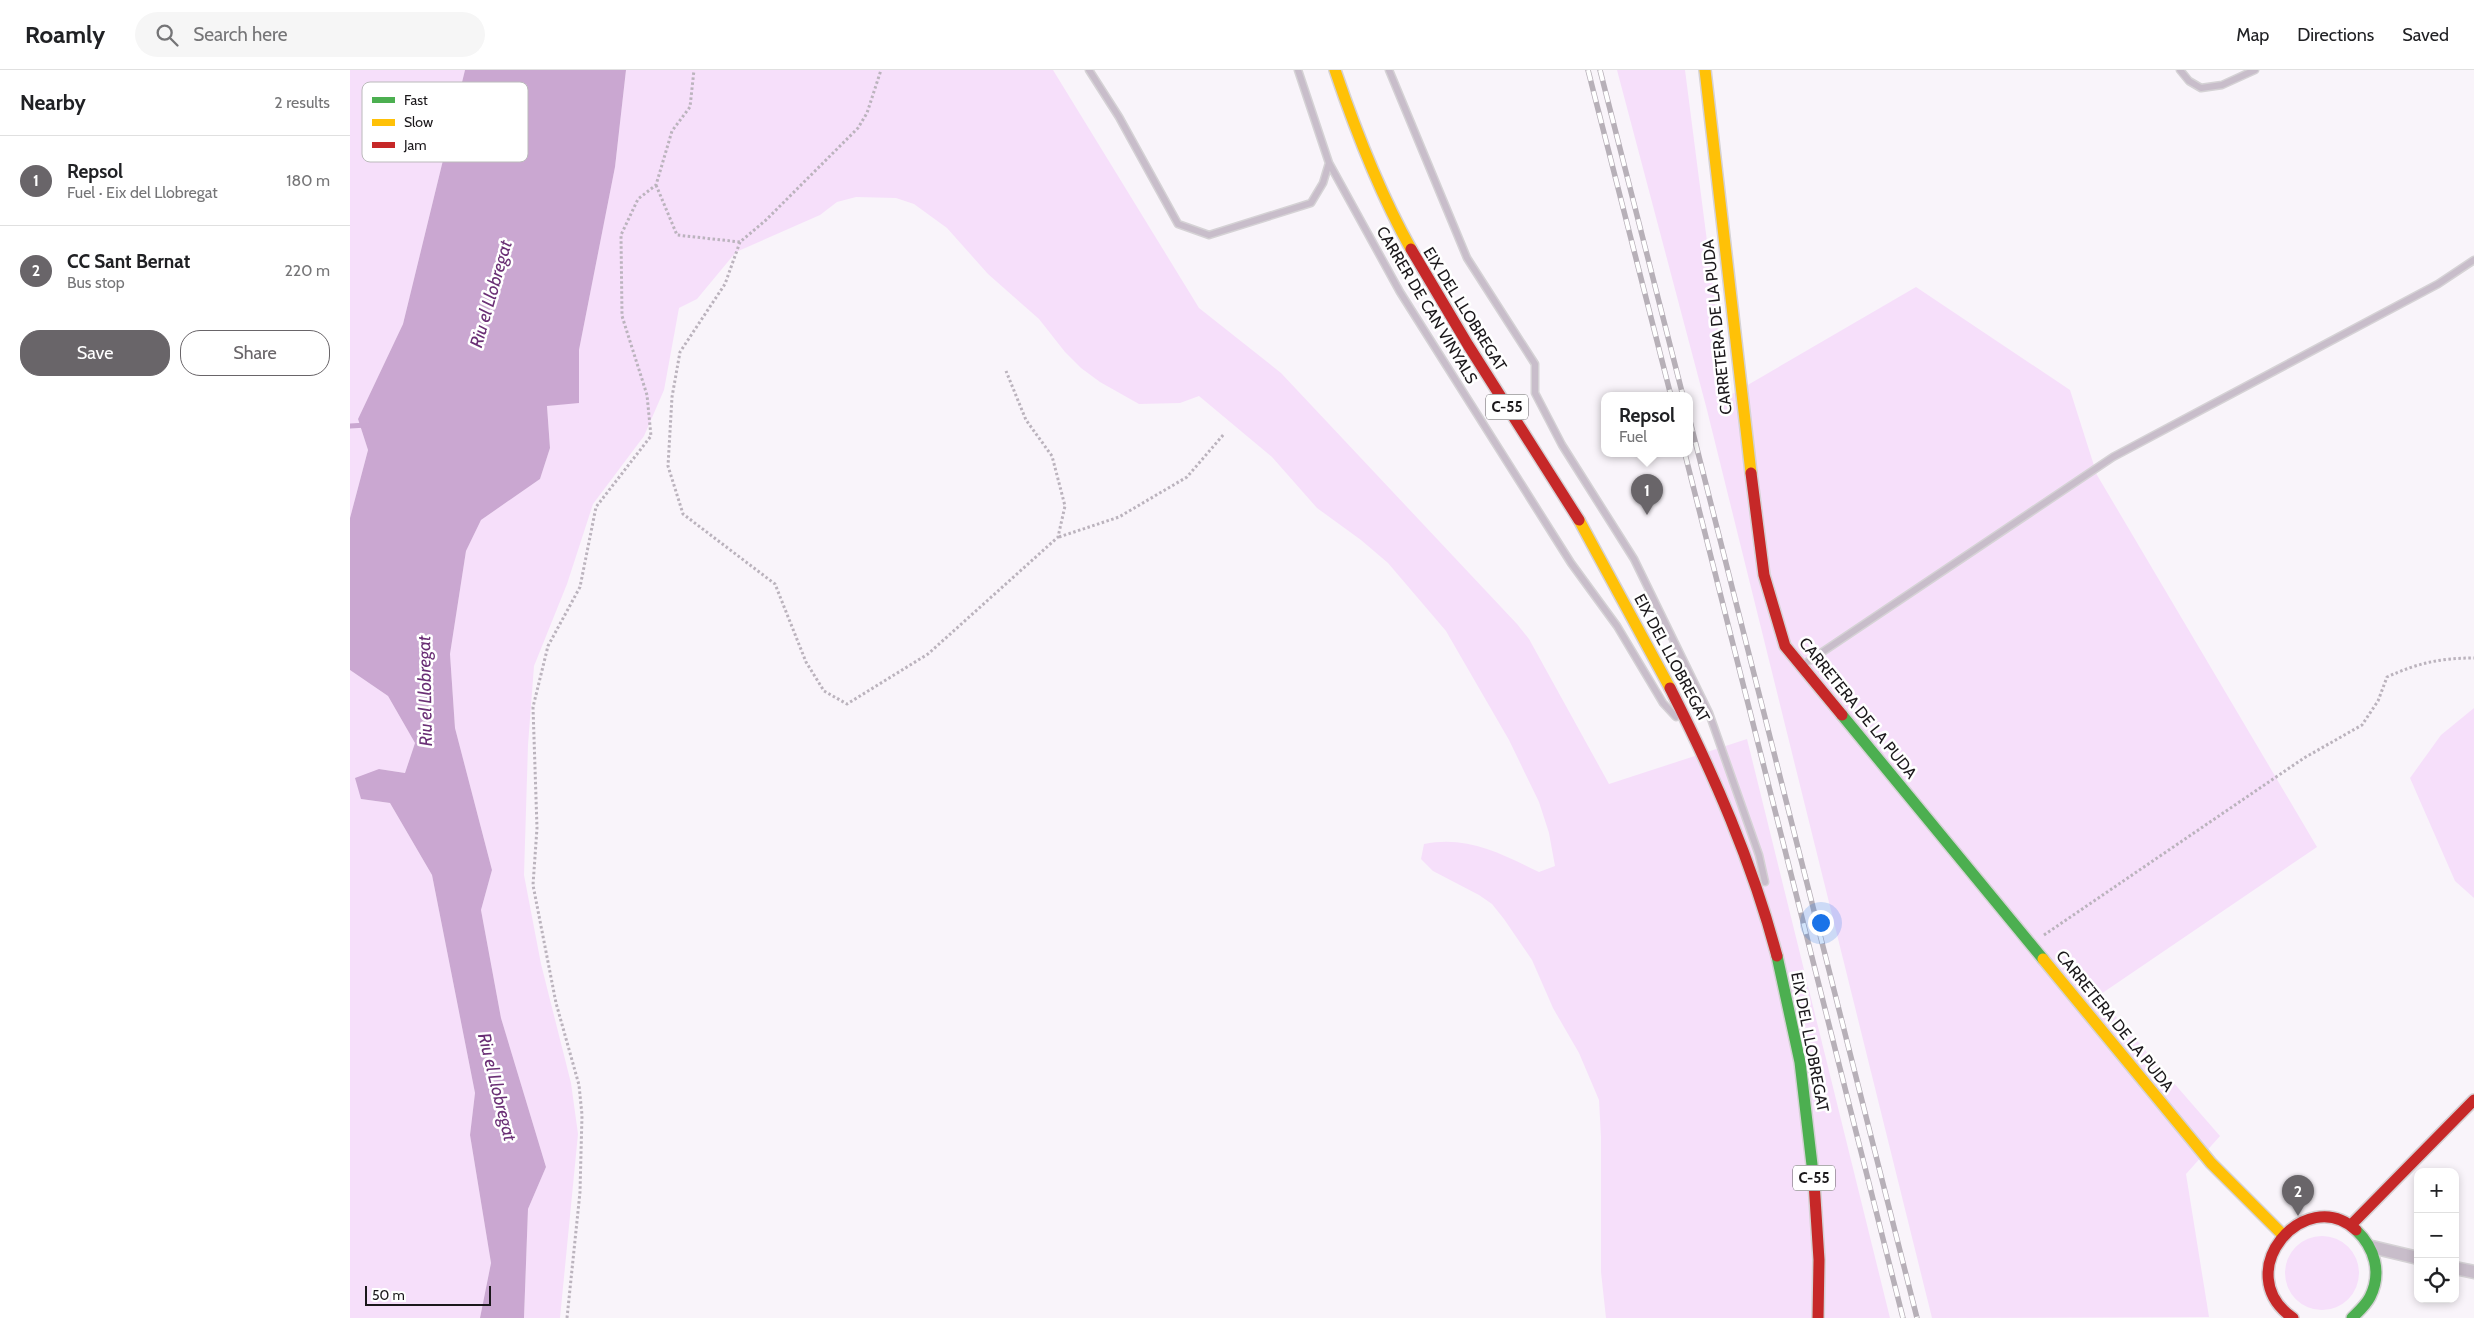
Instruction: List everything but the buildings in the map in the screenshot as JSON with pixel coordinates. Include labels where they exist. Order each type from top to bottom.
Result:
[{"type":"street","name":"EIX DEL LLOBREGAT","points":[[1335,70],[1357,138],[1410,251],[1605,564],[1696,738],[1739,836],[1775,950],[1808,1112],[1820,1271],[1818,1318]]},
{"type":"street","name":"CARRETERA DE LA PUDA","points":[[1705,70],[1738,372],[1764,575],[1785,646],[2211,1163],[2282,1234]]},
{"type":"street","points":[[2350,1225],[2474,1100]]},
{"type":"street","points":[[2289,1317],[2279,1306],[2272,1292],[2268,1277],[2268,1262],[2273,1247],[2282,1234],[2297,1223],[2315,1218],[2333,1218],[2350,1225],[2363,1234],[2372,1247],[2377,1263],[2377,1280],[2372,1296],[2361,1315]]},
{"type":"street","points":[[2372,1247],[2414,1257]]},
{"type":"street","points":[[2459,1269],[2474,1272]]},
{"type":"lane","points":[[1089,70],[1119,117],[1178,224],[1209,235],[1311,203],[1323,183],[1329,163]]},
{"type":"lane","name":"CARRER DE CAN VINYALS","points":[[1298,70],[1329,163],[1400,292],[1571,563],[1617,626],[1663,703],[1696,738]]},
{"type":"lane","points":[[1389,70],[1467,258],[1535,364],[1535,393],[1562,445],[1634,559],[1709,713],[1759,855],[1768,893]]},
{"type":"lane","points":[[2180,70],[2189,81],[2201,88],[2211,88],[2255,70]]},
{"type":"lane","points":[[1802,666],[2113,457],[2438,284],[2474,260]]},
{"type":"lane","points":[[1770,903],[1775,950]]},
{"type":"path","points":[[567,1318],[580,1192],[582,1115],[579,1085],[556,1003],[533,885],[537,828],[533,707],[548,646],[580,587],[596,507],[651,436],[647,395],[622,316],[620,235],[638,199],[656,185],[672,131],[690,107],[694,70]]},
{"type":"path","points":[[881,70],[867,113],[858,128],[766,220],[740,242],[725,284],[680,352],[672,397],[668,466],[683,514],[775,584],[806,662],[824,691],[848,704],[928,654],[1058,538],[1119,516],[1187,478],[1224,434]]},
{"type":"path","points":[[656,185],[677,235],[740,242]]},
{"type":"path","points":[[1006,371],[1026,420],[1052,456],[1065,506],[1058,538]]},
{"type":"path","points":[[2031,943],[2311,754],[2362,725],[2378,701],[2388,677],[2413,665],[2442,658],[2474,658]]},
{"type":"shaded area","points":[[350,70],[465,70],[462,82],[362,82],[362,162],[443,162],[403,324],[358,419],[368,450],[350,518]]},
{"type":"shaded area","points":[[626,70],[1053,70],[1199,308],[1281,373],[1517,624],[1529,639],[1609,784],[1747,739],[1890,1318],[1606,1318],[1601,1272],[1601,1137],[1599,1100],[1579,1053],[1553,1008],[1532,960],[1504,919],[1492,904],[1479,895],[1433,871],[1421,859],[1424,844],[1455,842],[1470,844],[1498,853],[1539,872],[1555,866],[1549,833],[1539,802],[1509,740],[1446,631],[1388,563],[1361,540],[1317,508],[1272,457],[1199,396],[1180,403],[1139,404],[1100,382],[1081,368],[1065,352],[1039,319],[988,274],[947,228],[914,204],[896,198],[856,197],[837,202],[820,215],[736,252],[697,299],[679,308],[664,390],[644,436],[593,504],[567,584],[534,666],[528,745],[524,875],[541,964],[571,1083],[578,1134],[560,1318],[524,1318],[528,1209],[546,1167],[501,1018],[481,910],[492,870],[455,728],[450,654],[466,551],[481,520],[540,479],[550,448],[547,406],[579,402],[579,350],[615,167]]},
{"type":"shaded area","points":[[1617,70],[1685,70],[1727,397],[1916,287],[2070,390],[2097,475],[2317,847],[2098,996],[2220,1136],[2186,1174],[2209,1317],[1932,1318],[1707,410]]},
{"type":"shaded area","points":[[350,670],[388,696],[415,743],[405,773],[379,769],[361,799],[390,803],[432,875],[475,1093],[470,1135],[491,1263],[480,1318],[350,1318]]},
{"type":"shaded area","points":[[2474,708],[2474,898],[2455,881],[2410,778],[2441,735]]},
{"type":"shaded area","points":[[2322,1236],[2336,1239],[2348,1247],[2356,1259],[2359,1273],[2356,1287],[2348,1299],[2336,1307],[2322,1310],[2308,1307],[2296,1299],[2288,1287],[2285,1273],[2288,1259],[2296,1247],[2308,1239]]},
{"type":"water","name":"Riu el Llobregat","points":[[465,70],[626,70],[615,167],[579,350],[579,403],[547,406],[550,448],[540,479],[481,520],[466,551],[450,654],[455,728],[492,870],[481,910],[501,1018],[546,1167],[528,1209],[524,1318],[480,1318],[491,1263],[470,1135],[475,1093],[432,875],[390,803],[361,799],[355,778],[379,769],[405,773],[415,743],[388,696],[350,670],[350,518],[368,450],[358,419],[403,324],[443,162],[528,162],[528,82],[462,82]]},
{"type":"waterway","points":[[350,426],[367,425]]},
{"type":"railway","points":[[1588,70],[1670,392]]},
{"type":"railway","points":[[1600,70],[1682,392]]},
{"type":"railway","points":[[1693,433],[1917,1318]]},
{"type":"railway","points":[[1686,457],[1903,1318]]},
{"type":"traffic: fast","points":[[1842,715],[2043,959]]},
{"type":"traffic: fast","points":[[1777,956],[1800,1062],[1814,1182]]},
{"type":"traffic: fast","points":[[2352,1318],[2368,1300],[2376,1279],[2375,1261],[2372,1253],[2363,1237],[2356,1230]]},
{"type":"traffic: slow","points":[[1335,70],[1369,161],[1411,249]]},
{"type":"traffic: slow","points":[[1705,70],[1751,473]]},
{"type":"traffic: slow","points":[[1579,520],[1670,688]]},
{"type":"traffic: slow","points":[[2043,959],[2211,1163],[2282,1234]]},
{"type":"traffic: jam","points":[[1411,249],[1468,345],[1579,520]]},
{"type":"traffic: jam","points":[[1751,473],[1764,575],[1785,646],[1842,715]]},
{"type":"traffic: jam","points":[[1670,688],[1702,753],[1731,819],[1756,887],[1777,956]]},
{"type":"traffic: jam","points":[[2351,1225],[2474,1100]]},
{"type":"traffic: jam","points":[[1814,1182],[1819,1260],[1818,1318]]},
{"type":"traffic: jam","points":[[2293,1318],[2275,1299],[2268,1279],[2271,1258],[2281,1240],[2297,1225],[2316,1218],[2336,1218],[2356,1230]]},
{"type":"place","name":"Repsol","points":[[1647,515]]},
{"type":"place","name":"CC Sant Bernat","points":[[2298,1216]]}]
